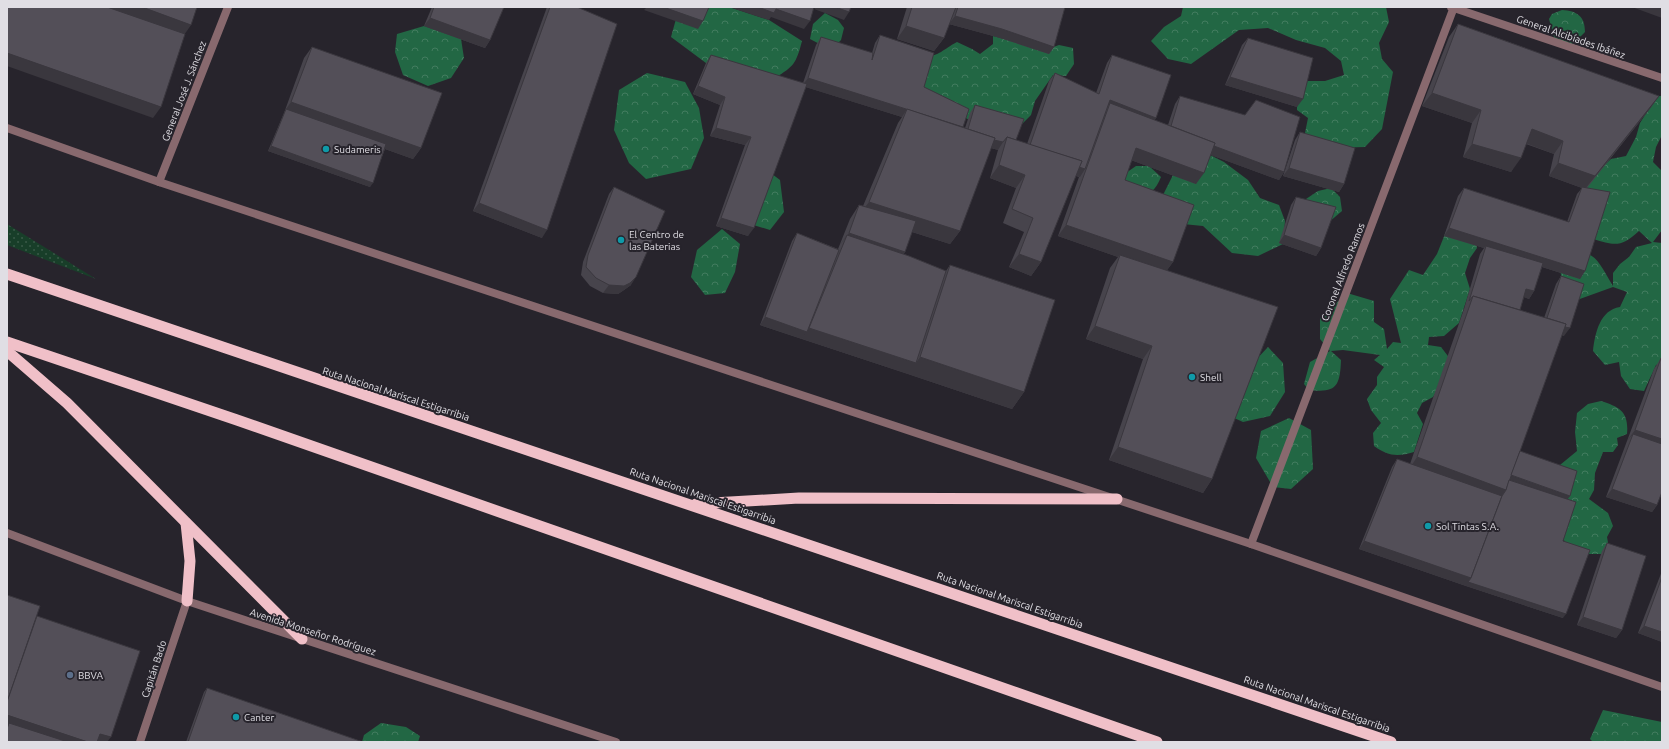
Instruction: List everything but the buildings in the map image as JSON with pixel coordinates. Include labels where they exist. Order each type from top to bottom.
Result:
[{"type":"highway","name":"Ruta Nacional Mariscal Estigarribia","points":[[7,274],[1391,742]]},
{"type":"highway","points":[[7,342],[252,425],[1157,742]]},
{"type":"highway","points":[[7,351],[67,403],[302,639]]},
{"type":"highway","points":[[689,504],[799,498],[1117,499]]},
{"type":"highway","points":[[186,523],[190,561],[187,601]]},
{"type":"street","name":"General José J. Sánchez","points":[[159,182],[228,7]]},
{"type":"street","name":"General Alcibíades Ibáñez","points":[[1453,7],[1662,78]]},
{"type":"street","name":"Coronel Alfredo Ramos","points":[[1252,544],[1453,7]]},
{"type":"street","points":[[7,128],[159,182],[1252,544],[1662,687]]},
{"type":"street","name":"Avenida Monseñor Rodríguez","points":[[7,533],[187,601],[616,742]]},
{"type":"street","name":"Capitán Bado","points":[[140,742],[187,601]]},
{"type":"green space","points":[[698,7],[729,7],[769,20],[802,41],[796,60],[790,67],[775,78],[728,66],[706,63],[671,37],[676,19]]},
{"type":"green space","points":[[1183,7],[1386,7],[1389,22],[1379,43],[1382,59],[1393,72],[1382,129],[1365,147],[1329,148],[1303,143],[1308,118],[1297,110],[1297,107],[1303,81],[1325,81],[1344,75],[1341,61],[1325,48],[1296,40],[1268,28],[1239,30],[1191,64],[1168,59],[1151,41],[1164,27],[1181,16]]},
{"type":"green space","points":[[1562,10],[1576,13],[1584,22],[1585,32],[1580,37],[1580,40],[1572,44],[1556,44],[1549,19],[1552,14]]},
{"type":"green space","points":[[825,13],[838,20],[844,28],[841,40],[831,50],[810,39],[813,24]]},
{"type":"green space","points":[[424,26],[461,39],[464,58],[451,78],[428,86],[403,75],[395,52],[397,34]]},
{"type":"green space","points":[[993,36],[1045,50],[1059,45],[1073,48],[1074,64],[1066,76],[1053,75],[1035,101],[1031,115],[1022,124],[969,120],[952,109],[919,95],[923,58],[938,54],[957,42],[980,54],[993,44]]},
{"type":"green space","points":[[647,73],[685,82],[699,108],[704,138],[691,169],[646,179],[629,163],[614,130],[619,90]]},
{"type":"green space","points":[[1657,96],[1662,96],[1662,135],[1656,147],[1653,162],[1662,171],[1662,230],[1653,242],[1662,243],[1662,363],[1656,365],[1644,391],[1630,389],[1621,376],[1619,362],[1605,365],[1593,351],[1597,330],[1603,317],[1613,309],[1620,307],[1627,292],[1613,287],[1577,300],[1562,279],[1557,257],[1579,253],[1586,253],[1592,256],[1602,267],[1613,286],[1613,273],[1620,264],[1629,257],[1636,247],[1652,243],[1639,231],[1627,240],[1618,244],[1593,239],[1583,199],[1587,181],[1611,159],[1626,156],[1636,137],[1640,123]]},
{"type":"green space","points":[[1208,154],[1224,162],[1248,180],[1260,198],[1279,205],[1285,221],[1283,244],[1258,256],[1232,253],[1203,226],[1163,222],[1158,205],[1173,175]]},
{"type":"green space","points":[[1136,166],[1149,166],[1161,177],[1153,191],[1145,195],[1129,195],[1123,175]]},
{"type":"green space","points":[[768,171],[780,180],[784,212],[770,230],[740,221]]},
{"type":"green space","points":[[1331,188],[1340,197],[1342,211],[1329,222],[1314,209],[1306,199],[1318,191]]},
{"type":"green space","points":[[7,224],[96,279],[7,245]]},
{"type":"green space","points":[[722,229],[740,244],[735,272],[725,293],[705,295],[691,277],[697,250]]},
{"type":"green space","points":[[1447,229],[1474,234],[1477,248],[1470,258],[1465,273],[1470,289],[1459,323],[1444,336],[1429,337],[1428,345],[1441,347],[1454,364],[1433,397],[1422,403],[1417,413],[1423,424],[1414,452],[1403,455],[1388,454],[1374,446],[1373,433],[1381,423],[1371,410],[1367,399],[1377,385],[1377,377],[1384,367],[1374,360],[1380,355],[1343,350],[1331,351],[1341,360],[1338,382],[1335,386],[1331,389],[1318,391],[1309,390],[1304,384],[1310,362],[1330,351],[1320,339],[1320,318],[1347,293],[1374,301],[1374,322],[1384,329],[1387,349],[1393,342],[1401,343],[1390,299],[1409,270],[1423,275],[1437,254]]},
{"type":"green space","points":[[1268,347],[1283,363],[1285,392],[1270,416],[1243,422],[1232,417],[1252,364]]},
{"type":"green space","points":[[1601,401],[1618,408],[1625,415],[1627,434],[1617,438],[1618,445],[1613,452],[1603,452],[1595,473],[1594,490],[1589,499],[1608,513],[1613,526],[1607,537],[1610,554],[1587,554],[1570,548],[1556,530],[1560,465],[1577,451],[1575,432],[1577,413],[1588,404]]},
{"type":"green space","points":[[1289,418],[1311,430],[1313,469],[1291,489],[1273,487],[1256,458],[1261,431]]},
{"type":"green space","points":[[1603,710],[1662,722],[1662,742],[1593,742],[1590,739]]},
{"type":"green space","points":[[381,723],[406,727],[420,736],[418,742],[362,742],[364,735]]},
{"type":"place","name":"Sudameris","points":[[326,149]]},
{"type":"place","name":"El Centro de las Baterias","points":[[621,240]]},
{"type":"place","name":"Shell","points":[[1192,377]]},
{"type":"place","name":"Sol Tintas S.A.","points":[[1428,526]]},
{"type":"place","name":"BBVA","points":[[70,675]]},
{"type":"place","name":"Canter","points":[[236,717]]}]
